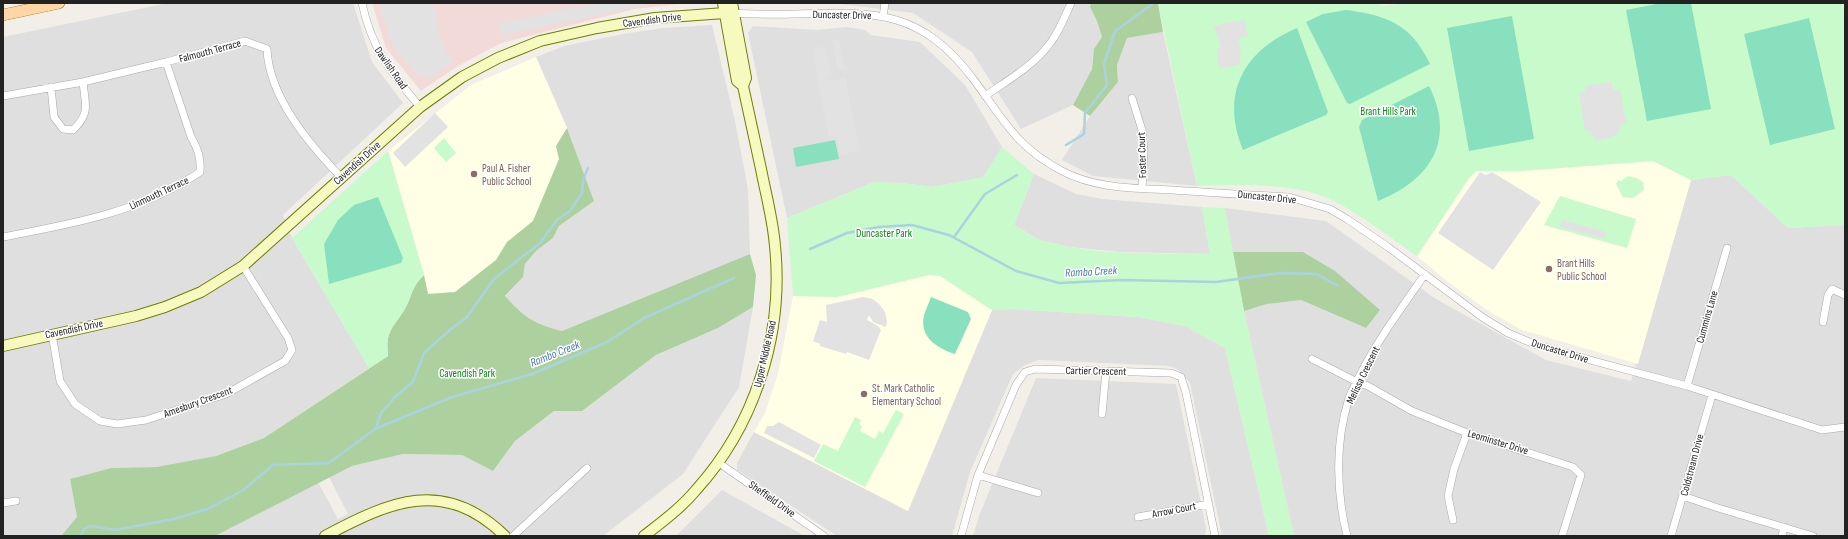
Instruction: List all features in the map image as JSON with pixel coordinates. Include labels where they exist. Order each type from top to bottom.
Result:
[{"type":"main road","points":[[3,15],[59,3]]},
{"type":"street","name":"Dawlish Road","points":[[362,3],[366,24],[382,59],[420,107]]},
{"type":"street","points":[[883,17],[885,3]]},
{"type":"street","points":[[985,96],[1036,58],[1054,38],[1070,3]]},
{"type":"street","name":"Cavendish Drive","points":[[3,346],[165,307],[201,292],[243,266],[420,107],[467,74],[498,58],[540,41],[655,18],[728,8]]},
{"type":"street","name":"Duncaster Drive","points":[[728,8],[790,14],[842,12],[868,14],[914,27],[944,46],[961,62],[1003,123],[1018,140],[1036,155],[1063,172],[1085,180],[1142,189],[1289,197],[1314,204],[1348,219],[1482,317],[1508,333],[1534,344],[1687,386],[1822,430],[1845,427]]},
{"type":"street","name":"Upper Middle Road","points":[[644,536],[671,515],[695,491],[719,463],[736,435],[752,403],[772,335],[777,272],[772,219],[743,86],[737,81],[728,8]]},
{"type":"street","name":"Falmouth Terrace","points":[[3,96],[83,82],[245,41],[262,45],[267,49],[269,70],[294,120],[324,160],[341,178]]},
{"type":"street","name":"Linmouth Terrace","points":[[3,237],[87,220],[129,208],[162,194],[200,172],[201,161],[197,148],[182,114],[166,62]]},
{"type":"street","points":[[51,87],[54,117],[63,129],[73,130],[82,121],[86,107],[83,82]]},
{"type":"street","name":"Foster Court","points":[[1132,98],[1142,130],[1144,152],[1142,189]]},
{"type":"street","name":"Cummins Lane","points":[[1687,386],[1727,248]]},
{"type":"street","name":"Amesbury Crescent","points":[[52,334],[59,374],[65,390],[75,404],[100,421],[118,424],[146,420],[226,394],[285,360],[292,350],[288,338],[243,266]]},
{"type":"street","name":"Melissa Crescent","points":[[1346,536],[1340,493],[1339,465],[1340,436],[1349,397],[1373,351],[1425,274]]},
{"type":"street","points":[[1823,322],[1828,295],[1832,289],[1845,295]]},
{"type":"street","name":"Leominster Drive","points":[[1312,359],[1368,386],[1412,412],[1467,433],[1573,467],[1581,475],[1562,536]]},
{"type":"street","name":"Cartier Crescent","points":[[961,536],[978,474],[1016,385],[1025,372],[1035,369],[1171,372],[1181,377],[1186,393],[1216,536]]},
{"type":"street","points":[[1102,414],[1106,371]]},
{"type":"street","name":"Coldstream Drive","points":[[1671,536],[1684,496],[1712,395]]},
{"type":"street","points":[[1453,520],[1448,496],[1454,469],[1467,433]]},
{"type":"street","name":"Sheffield Drive","points":[[719,463],[824,536]]},
{"type":"street","points":[[513,536],[587,468]]},
{"type":"street","points":[[978,474],[1038,493]]},
{"type":"street","points":[[1684,496],[1813,536]]},
{"type":"street","points":[[325,536],[388,506],[419,500],[446,502],[461,506],[491,522],[505,536]]},
{"type":"street","points":[[3,503],[16,501]]},
{"type":"street","name":"Arrow Court","points":[[1138,517],[1209,504]]},
{"type":"street","points":[[1782,536],[1784,527]]},
{"type":"shaded area","points":[[168,3],[353,3],[372,62],[403,103],[283,215],[292,238],[369,368],[264,438],[216,456],[156,467],[111,468],[70,479],[77,517],[61,536],[3,536],[3,37]]},
{"type":"shaded area","points":[[372,3],[688,3],[635,9],[501,43],[458,66],[421,91],[386,48]]},
{"type":"shaded area","points":[[380,3],[433,3],[441,42],[452,61],[428,80],[425,75],[422,79],[395,50],[383,18]]},
{"type":"shaded area","points":[[599,3],[657,3],[501,35],[499,24]]},
{"type":"shaded area","points":[[832,3],[1091,3],[1090,7],[1097,21],[1102,37],[1094,49],[1092,69],[1073,105],[1021,129],[972,52],[913,13]]},
{"type":"shaded area","points":[[1244,19],[1248,36],[1238,39],[1241,51],[1239,57],[1241,64],[1219,69],[1217,49],[1221,47],[1214,26],[1230,22],[1232,24],[1232,22],[1241,22],[1241,20]]},
{"type":"shaded area","points":[[712,25],[735,121],[748,189],[750,254],[562,331],[538,325],[516,308],[505,297],[523,277],[525,264],[536,251],[553,238],[559,226],[594,201],[567,128],[536,57],[564,46],[623,34],[663,28]]},
{"type":"shaded area","points":[[753,26],[817,30],[847,27],[865,30],[871,35],[920,42],[965,85],[1002,147],[984,177],[933,187],[901,183],[874,182],[787,218],[748,33]]},
{"type":"shaded area","points":[[1163,32],[1197,186],[1093,176],[1062,160],[1090,116],[1118,82],[1117,65],[1127,38]]},
{"type":"shaded area","points":[[839,39],[845,70],[838,71],[832,41]]},
{"type":"shaded area","points":[[825,46],[831,76],[826,78],[830,81],[845,77],[860,151],[840,155],[837,137],[829,138],[812,49]]},
{"type":"shaded area","name":"Paul A. Fisher Public School","points":[[536,57],[567,128],[556,146],[559,159],[533,221],[507,242],[496,260],[455,292],[428,294],[424,275],[388,151],[471,85]]},
{"type":"shaded area","points":[[1611,82],[1614,90],[1620,89],[1626,124],[1620,125],[1620,131],[1615,136],[1596,141],[1590,131],[1585,131],[1579,93],[1585,92],[1585,86]]},
{"type":"shaded area","points":[[435,113],[448,127],[405,167],[393,153]]},
{"type":"shaded area","name":"Brant Hills Public School","points":[[1653,161],[1691,180],[1638,364],[1522,330],[1490,312],[1448,282],[1417,256],[1469,178],[1476,171],[1519,171]]},
{"type":"shaded area","points":[[1480,172],[1486,175],[1492,172],[1541,202],[1493,270],[1438,233]]},
{"type":"shaded area","points":[[1034,174],[1076,194],[1102,199],[1202,207],[1210,254],[1119,252],[1070,247],[1039,240],[1014,225]]},
{"type":"shaded area","points":[[1731,175],[1788,228],[1845,225],[1845,536],[1294,536],[1244,311],[1267,304],[1301,300],[1366,328],[1253,252],[1232,252],[1225,208],[1326,221],[1436,299],[1546,360],[1631,381],[1691,180]]},
{"type":"shaded area","points":[[1562,220],[1606,232],[1604,239],[1560,227]]},
{"type":"shaded area","name":"St. Mark Catholic Elementary School","points":[[929,275],[940,276],[992,310],[908,511],[754,432],[765,413],[778,374],[793,296],[837,297]]},
{"type":"shaded area","points":[[863,297],[873,299],[880,305],[885,312],[887,321],[886,327],[873,322],[869,315],[867,320],[878,326],[881,330],[869,360],[847,352],[846,354],[820,346],[820,344],[813,341],[820,320],[827,322],[826,305]]},
{"type":"shaded area","points":[[753,307],[739,387],[683,474],[603,536],[215,536],[318,482],[338,519],[348,514],[329,477],[352,466],[403,454],[462,455],[493,471],[515,441],[554,411],[582,411],[656,355],[718,328]]},
{"type":"shaded area","points":[[1012,309],[1138,317],[1185,326],[1225,348],[1269,536],[1222,536],[1190,383],[1180,371],[1170,366],[1039,360],[1025,365],[1013,374],[970,472],[952,536],[837,536],[737,470],[737,463],[754,432],[908,511],[992,310]]},
{"type":"shaded area","points":[[1036,378],[1176,384],[1206,528],[1205,536],[973,536],[979,516]]},
{"type":"shaded area","points":[[779,422],[821,445],[814,458],[764,433],[767,426],[773,426]]},
{"type":"shaded area","points":[[722,490],[805,536],[676,536]]},
{"type":"green space","points":[[1091,3],[1158,3],[1163,32],[1127,38],[1117,65],[1118,82],[1090,116],[1073,105],[1092,69],[1094,49],[1102,37],[1097,21],[1090,7]]},
{"type":"green space","name":"Brant Hills Park","points":[[1158,3],[1376,3],[1383,6],[1406,3],[1842,3],[1845,13],[1845,225],[1788,228],[1731,175],[1691,180],[1653,161],[1519,171],[1476,171],[1469,178],[1417,256],[1351,211],[1323,196],[1282,187],[1240,185],[1197,186]]},
{"type":"green space","points":[[1662,3],[1691,3],[1711,109],[1647,121],[1626,10]]},
{"type":"green space","points":[[1346,10],[1374,15],[1397,24],[1415,40],[1430,64],[1350,104],[1347,103],[1306,22],[1323,14]]},
{"type":"green space","points":[[1512,16],[1534,139],[1469,151],[1447,28]]},
{"type":"green space","points":[[1809,18],[1835,129],[1770,145],[1744,34]]},
{"type":"green space","points":[[1297,28],[1328,112],[1326,115],[1243,150],[1237,130],[1234,111],[1236,93],[1241,77],[1250,62],[1263,49],[1278,38]]},
{"type":"green space","points":[[1429,86],[1437,106],[1440,124],[1439,141],[1434,156],[1425,170],[1412,182],[1397,192],[1378,201],[1359,127],[1362,120]]},
{"type":"green space","name":"Cavendish Park","points":[[567,128],[594,201],[559,226],[553,238],[536,251],[525,264],[523,277],[505,296],[518,310],[537,323],[562,331],[750,254],[756,275],[753,307],[718,328],[656,355],[582,411],[554,411],[515,441],[493,471],[462,455],[403,454],[352,466],[215,536],[61,536],[77,517],[70,479],[111,468],[156,467],[216,456],[264,438],[388,356],[387,347],[391,329],[406,307],[414,287],[424,275],[428,294],[455,292],[496,260],[507,242],[533,221],[559,159],[556,146]]},
{"type":"green space","points":[[444,138],[456,153],[446,162],[434,148]]},
{"type":"green space","points":[[835,140],[839,159],[796,167],[793,148]]},
{"type":"green space","name":"Duncaster Park","points":[[1002,147],[1034,174],[1014,225],[1031,236],[1041,240],[1082,249],[1124,253],[1210,254],[1202,207],[1225,208],[1244,311],[1294,536],[1269,536],[1225,348],[1185,326],[1138,317],[1012,309],[992,310],[940,276],[929,275],[837,297],[793,296],[787,218],[874,182],[901,183],[933,187],[983,177]]},
{"type":"green space","points":[[388,151],[424,275],[414,287],[406,307],[391,329],[387,347],[388,356],[369,368],[292,238]]},
{"type":"green space","points":[[1628,176],[1643,182],[1644,190],[1633,198],[1623,197],[1616,184],[1618,180],[1621,181]]},
{"type":"green space","points":[[1560,196],[1636,219],[1627,248],[1544,225]]},
{"type":"green space","points":[[378,197],[403,258],[401,263],[329,284],[324,244],[338,220],[354,205]]},
{"type":"green space","points":[[1232,252],[1303,252],[1335,271],[1380,310],[1366,328],[1301,300],[1267,304],[1244,311]]},
{"type":"green space","points":[[931,297],[968,312],[971,319],[955,354],[936,345],[924,330],[924,315]]},
{"type":"green space","points":[[896,410],[904,414],[865,487],[814,461],[823,444],[838,451],[855,417],[861,420],[859,424],[862,426],[860,431],[875,439],[879,431],[883,433]]},
{"type":"waterway","points":[[1066,145],[1084,134],[1085,113],[1107,85],[1104,64],[1115,31],[1154,3]]},
{"type":"waterway","points":[[376,428],[381,413],[395,397],[413,382],[424,353],[467,317],[494,279],[540,243],[557,220],[570,211],[582,193],[583,180],[588,168]]},
{"type":"waterway","points":[[954,237],[985,194],[1017,175]]},
{"type":"waterway","name":"Rambo Creek","points":[[810,249],[847,233],[879,227],[912,225],[949,235],[1016,271],[1059,283],[1122,280],[1216,282],[1280,273],[1317,274],[1338,286]]},
{"type":"waterway","name":"Rambo Creek","points":[[81,536],[84,529],[90,526],[115,530],[174,519],[207,509],[242,491],[273,465],[329,463],[375,429],[452,397],[532,374],[607,342],[644,318],[734,278]]},
{"type":"place","name":"Paul A. Fisher Public School","points":[[474,174]]},
{"type":"place","name":"Brant Hills Public School","points":[[1549,269]]},
{"type":"place","name":"St. Mark Catholic Elementary School","points":[[864,394]]}]
